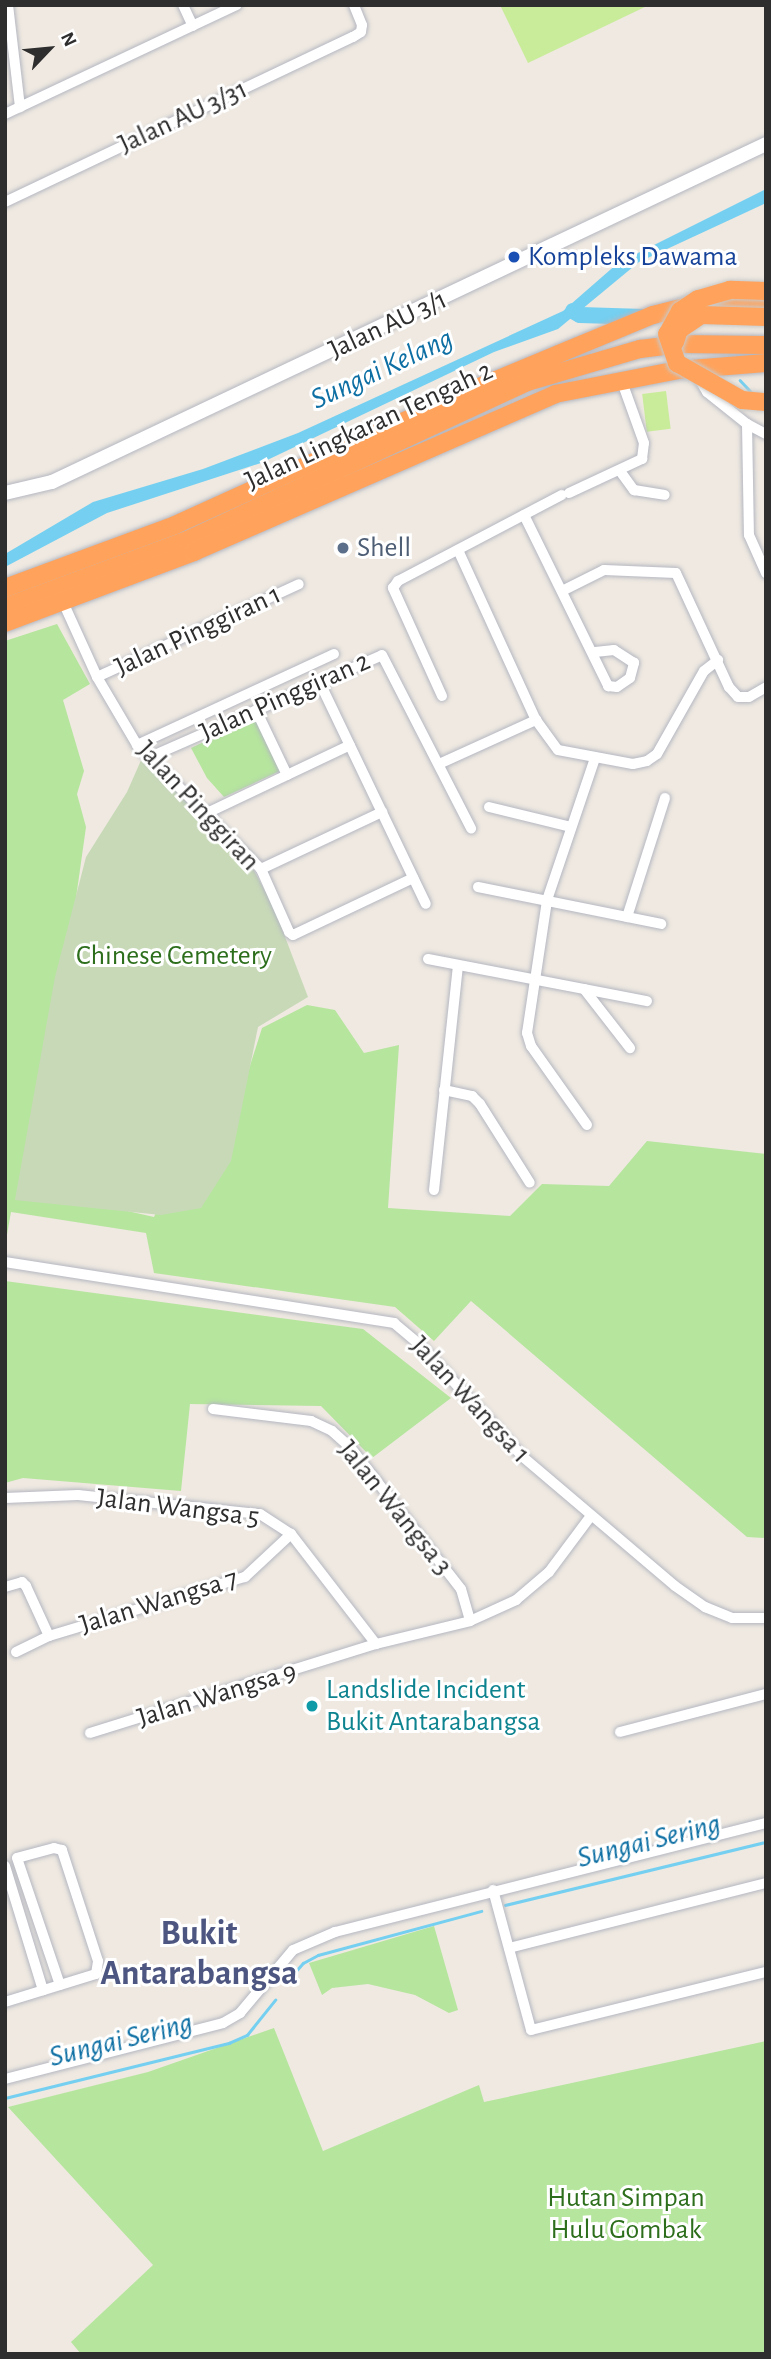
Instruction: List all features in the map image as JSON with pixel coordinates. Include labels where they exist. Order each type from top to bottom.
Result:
[{"type":"highway","points":[[766,291],[730,290],[698,299],[671,323],[667,334],[677,363],[723,392],[742,400],[766,402]]},
{"type":"highway","points":[[5,588],[187,520],[588,340],[669,309],[735,301],[766,303]]},
{"type":"highway","points":[[671,352],[679,330],[701,315],[766,317]]},
{"type":"highway","name":"Jalan Lingkaran Tengah 2","points":[[5,607],[187,540],[527,382],[640,349],[766,345]]},
{"type":"highway","name":"Jalan Lingkaran Tengah 2","points":[[5,623],[194,552],[519,406],[621,379],[678,370],[766,363]]},
{"type":"main road","name":"Jalan AU 3/1","points":[[5,493],[52,482],[766,144]]},
{"type":"street","points":[[8,5],[20,107]]},
{"type":"street","points":[[183,5],[193,26]]},
{"type":"street","points":[[5,114],[237,5]]},
{"type":"street","name":"Jalan AU 3/31","points":[[5,202],[361,32],[357,6]]},
{"type":"street","points":[[717,398],[715,380],[732,365]]},
{"type":"street","points":[[678,370],[701,381],[707,392],[747,424],[766,434]]},
{"type":"street","points":[[442,696],[393,588],[524,515],[642,459],[645,451],[621,379]]},
{"type":"street","points":[[747,424],[749,536],[766,573]]},
{"type":"street","points":[[620,471],[634,489],[665,495]]},
{"type":"street","points":[[524,515],[595,652]]},
{"type":"street","points":[[458,550],[536,720],[558,750],[633,764],[657,754],[704,671],[718,660]]},
{"type":"street","points":[[562,591],[604,570],[676,573],[738,698],[749,698],[766,687]]},
{"type":"street","name":"Jalan Pinggiran 1","points":[[97,677],[299,584]]},
{"type":"street","name":"Jalan Pinggiran","points":[[64,602],[97,677],[137,745],[261,869],[293,935],[413,878]]},
{"type":"street","name":"Jalan Pinggiran 2","points":[[137,745],[334,654]]},
{"type":"street","name":"Jalan Pinggiran 2","points":[[150,757],[382,655],[439,764]]},
{"type":"street","points":[[319,681],[426,904]]},
{"type":"street","points":[[256,710],[287,775]]},
{"type":"street","points":[[471,828],[439,764],[536,720]]},
{"type":"street","points":[[207,813],[350,745]]},
{"type":"street","points":[[587,1125],[531,1046],[527,1033],[547,900],[594,758]]},
{"type":"street","points":[[627,917],[665,799]]},
{"type":"street","points":[[489,807],[571,827]]},
{"type":"street","points":[[261,869],[382,812]]},
{"type":"street","points":[[478,887],[661,924]]},
{"type":"street","points":[[428,959],[648,1001]]},
{"type":"street","points":[[434,1191],[458,965]]},
{"type":"street","points":[[584,989],[630,1048]]},
{"type":"street","points":[[444,1090],[472,1096],[481,1104],[530,1184]]},
{"type":"street","name":"Jalan Wangsa 1","points":[[5,1262],[394,1324],[420,1345],[489,1425],[590,1517],[705,1607],[732,1618],[766,1618]]},
{"type":"street","name":"Jalan Wangsa 3","points":[[213,1409],[311,1421],[332,1432],[350,1447],[461,1589],[470,1621]]},
{"type":"street","name":"Jalan Wangsa 5","points":[[5,1498],[78,1495],[260,1514],[291,1534],[376,1644]]},
{"type":"street","name":"Jalan Wangsa 9","points":[[90,1733],[376,1644],[470,1621],[516,1600],[549,1572],[590,1517]]},
{"type":"street","name":"Jalan Wangsa 7","points":[[16,1652],[49,1636],[245,1577],[291,1534]]},
{"type":"street","points":[[5,1587],[22,1582],[26,1586],[49,1636]]},
{"type":"street","points":[[620,1732],[766,1694]]},
{"type":"street","points":[[5,2079],[223,2023],[240,2012],[305,1942],[493,1890],[766,1822]]},
{"type":"street","points":[[5,2002],[96,1974],[98,1961],[58,1847],[17,1858],[60,1985]]},
{"type":"street","points":[[5,1866],[43,1990]]},
{"type":"street","points":[[509,1948],[766,1883]]},
{"type":"street","points":[[493,1890],[531,2030],[766,1972]]},
{"type":"green space","points":[[500,5],[649,5],[528,63]]},
{"type":"green space","points":[[666,391],[671,429],[647,432],[642,394]]},
{"type":"green space","points":[[57,624],[90,684],[63,700],[84,771],[77,794],[86,827],[35,1190],[154,1217],[161,1201],[234,1116],[262,1028],[307,1005],[335,1010],[364,1053],[399,1045],[388,1208],[510,1216],[542,1184],[609,1186],[647,1141],[766,1154],[766,1538],[747,1537],[471,1301],[434,1341],[395,1307],[154,1273],[146,1233],[11,1212],[5,1246],[5,641]]},
{"type":"green space","points":[[254,718],[280,771],[224,797],[207,778],[191,748]]},
{"type":"green space","name":"Chinese Cemetery","points":[[142,758],[212,821],[251,865],[274,908],[308,997],[258,1027],[231,1161],[201,1208],[161,1215],[15,1200],[55,977],[86,857],[127,792]]},
{"type":"green space","points":[[5,1281],[363,1329],[451,1398],[372,1458],[321,1406],[190,1404],[181,1491],[23,1478],[5,1483]]},
{"type":"green space","points":[[434,1926],[458,2010],[449,2013],[415,1995],[368,1984],[332,1988],[322,1995],[309,1963]]},
{"type":"green space","name":"Hutan Simpan Hulu Gombak","points":[[274,2028],[323,2151],[479,2085],[484,2102],[766,2041],[766,2354],[81,2354],[71,2342],[153,2265],[8,2107],[148,2072]]},
{"type":"water","points":[[766,189],[766,203],[639,262],[558,329],[494,352],[261,463],[107,513],[5,567],[5,554],[93,502],[203,469],[298,433],[563,311],[618,263]]},
{"type":"waterway","name":"Sungai Sering","points":[[573,311],[580,315],[644,317]]},
{"type":"waterway","name":"Sungai Sering","points":[[740,380],[752,393]]},
{"type":"waterway","name":"Sungai Sering","points":[[505,1905],[766,1842]]},
{"type":"waterway","name":"Sungai Sering","points":[[289,1979],[303,1963],[318,1955],[481,1911]]},
{"type":"waterway","name":"Sungai Sering","points":[[5,2098],[229,2043],[247,2035],[275,2000]]},
{"type":"place","name":"Kompleks Dawama","points":[[514,257]]},
{"type":"place","name":"Shell","points":[[343,548]]},
{"type":"place","name":"Landslide Incident Bukit Antarabangsa","points":[[312,1706]]},
{"type":"district","name":"Bukit Antarabangsa","points":[[199,1954]]},
{"type":"water label","name":"Sungai Kelang","points":[[382,369]]}]
